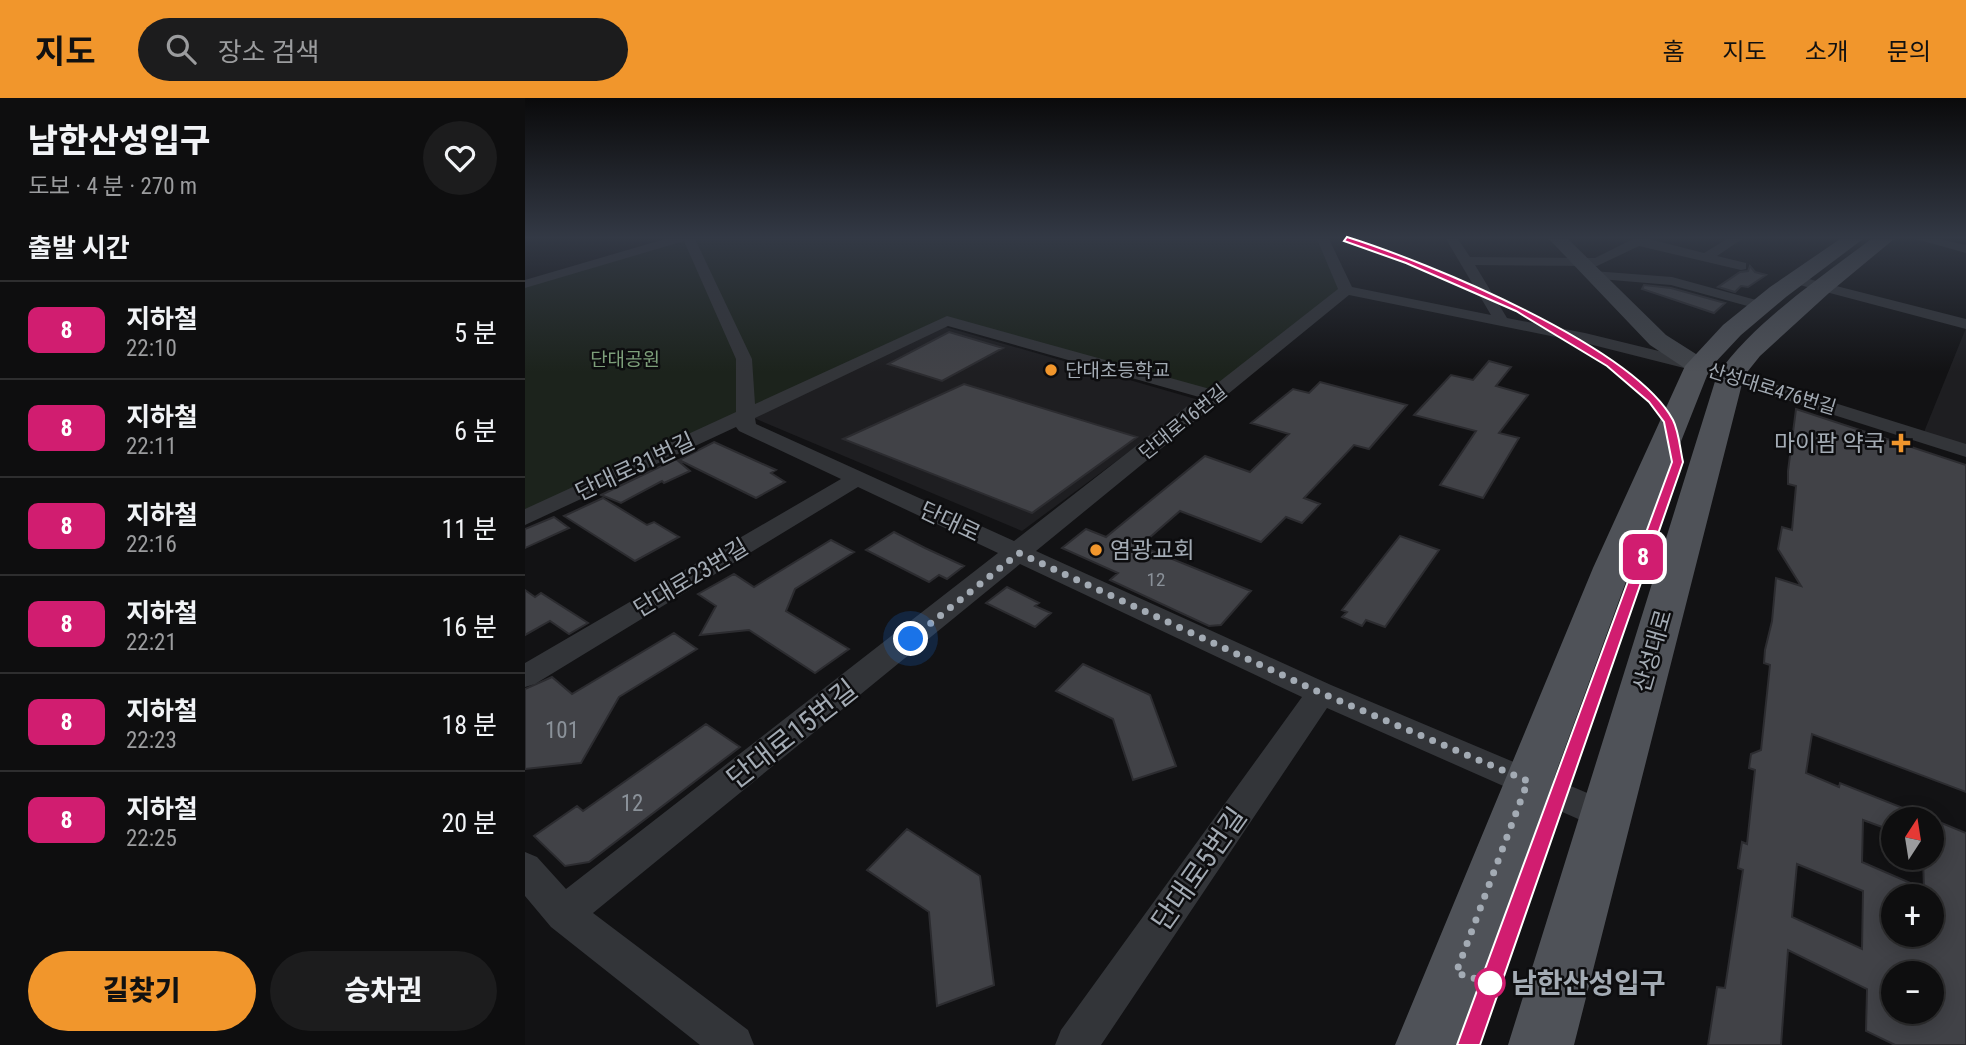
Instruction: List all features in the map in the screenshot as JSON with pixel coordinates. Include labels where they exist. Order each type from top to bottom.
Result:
[{"type":"main road","name":"산성대로","points":[[1428,1045],[1612,568],[1732,330],[1762,306],[1809,284]]},
{"type":"main road","name":"산성대로","points":[[1714,370],[1751,350],[1809,284]]},
{"type":"main road","name":"산성대로","points":[[1541,1045],[1707,466],[1714,370]]},
{"type":"street","points":[[711,283],[744,359],[745,416]]},
{"type":"street","points":[[1343,283],[1346,290]]},
{"type":"street","points":[[1480,283],[1500,316],[1499,321]]},
{"type":"street","points":[[1600,283],[1658,340],[1714,370]]},
{"type":"street","points":[[1680,283],[1762,306]]},
{"type":"street","points":[[1809,284],[1966,324]]},
{"type":"street","name":"산성대로476번길","points":[[1346,290],[1585,338],[1714,370],[1966,451]]},
{"type":"street","name":"단대로16번길","points":[[1019,553],[1346,290]]},
{"type":"street","name":"단대로31번길","points":[[525,518],[947,321],[1215,396]]},
{"type":"street","name":"단대로","points":[[745,416],[746,426],[856,478],[1321,693],[1606,816]]},
{"type":"street","name":"단대로23번길","points":[[525,677],[856,478]]},
{"type":"street","name":"단대로15번길","points":[[564,914],[1019,553]]},
{"type":"street","name":"단대로5번길","points":[[1076,1045],[1321,693]]},
{"type":"street","points":[[525,869],[564,914],[733,1045]]},
{"type":"shaded area","points":[[942,326],[1199,400],[1022,531],[749,416]]},
{"type":"shaded area","points":[[1966,328],[1966,446],[1924,432]]},
{"type":"green space","name":"단대공원","points":[[1343,283],[1346,290],[1208,391],[947,319],[525,512],[525,284]]},
{"type":"building","points":[[1724,283],[1754,283],[1748,287],[1741,286],[1735,292],[1718,287]]},
{"type":"building","points":[[1644,285],[1671,288],[1725,303],[1714,313],[1642,289]]},
{"type":"building","points":[[949,332],[1003,348],[942,381],[888,364]]},
{"type":"building","points":[[1489,361],[1511,367],[1496,386],[1528,395],[1499,433],[1519,438],[1483,498],[1440,485],[1476,431],[1414,415],[1451,375],[1473,380]]},
{"type":"building","points":[[1320,382],[1407,405],[1369,449],[1354,445],[1304,498],[1320,504],[1302,523],[1286,517],[1261,542],[1180,511],[1140,546],[1251,591],[1221,625],[1209,626],[1110,580],[1118,573],[1062,548],[1086,529],[1106,537],[1205,456],[1250,472],[1289,434],[1251,423],[1293,389],[1309,393]]},
{"type":"building","points":[[964,384],[1137,437],[1032,513],[843,439]]},
{"type":"building","points":[[1796,409],[1966,465],[1966,792],[1812,734],[1806,773],[1839,787],[1840,783],[1900,807],[1881,807],[1881,827],[1863,820],[1862,862],[1913,884],[1881,884],[1881,947],[1944,947],[1944,884],[1924,884],[1923,870],[1944,870],[1944,824],[1966,833],[1966,1045],[1895,1045],[1866,1031],[1867,989],[1788,950],[1781,1045],[1708,1045],[1717,987],[1725,988],[1743,870],[1738,868],[1742,842],[1747,844],[1755,770],[1749,768],[1751,754],[1761,750],[1770,665],[1764,663],[1765,650],[1772,621],[1776,578],[1801,586],[1778,549],[1782,527],[1792,530],[1796,486],[1788,484]],"holes":[[[1797,864],[1863,891],[1862,949],[1792,917]]]},
{"type":"building","points":[[714,442],[776,470],[771,473],[785,482],[756,498],[679,460]]},
{"type":"building","points":[[676,459],[690,471],[664,483],[662,481],[621,503],[601,495]]},
{"type":"building","points":[[603,498],[647,525],[654,522],[679,537],[635,561],[564,516]]},
{"type":"building","points":[[554,517],[569,528],[525,548],[525,529]]},
{"type":"building","points":[[894,532],[964,566],[947,579],[939,575],[929,582],[866,550]]},
{"type":"building","points":[[1400,536],[1439,550],[1385,627],[1366,620],[1362,626],[1342,617],[1347,612],[1342,610]]},
{"type":"building","points":[[831,540],[854,552],[795,589],[786,611],[849,649],[815,673],[749,630],[700,635],[716,606],[698,594],[734,574],[754,587]]},
{"type":"building","points":[[1007,587],[1039,603],[1035,606],[1051,613],[1035,627],[986,603]]},
{"type":"building","points":[[525,590],[535,597],[541,593],[588,623],[569,634],[550,621],[525,635]]},
{"type":"building","points":[[674,633],[697,649],[619,697],[581,763],[525,769],[525,689],[552,677],[572,694]]},
{"type":"building","points":[[1083,664],[1150,695],[1176,766],[1133,780],[1113,719],[1056,691]]},
{"type":"building","points":[[706,724],[740,747],[589,862],[565,866],[534,836],[577,806],[583,811]]},
{"type":"building","points":[[907,829],[980,876],[994,985],[937,1006],[929,912],[867,870]]},
{"type":"metro line","name":"8","points":[[1459,283],[1519,309],[1630,378],[1653,399],[1669,422],[1678,462],[1468,1045]]},
{"type":"place","name":"단대초등학교","points":[[1051,370]]},
{"type":"place","name":"마이팜 약국","points":[[1901,443]]},
{"type":"place","name":"염광교회","points":[[1096,550]]},
{"type":"place","name":"남한산성입구","points":[[1490,983]]},
{"type":"route","points":[[911,639],[1019,553],[1321,693],[1528,781],[1456,973],[1490,983]]}]
